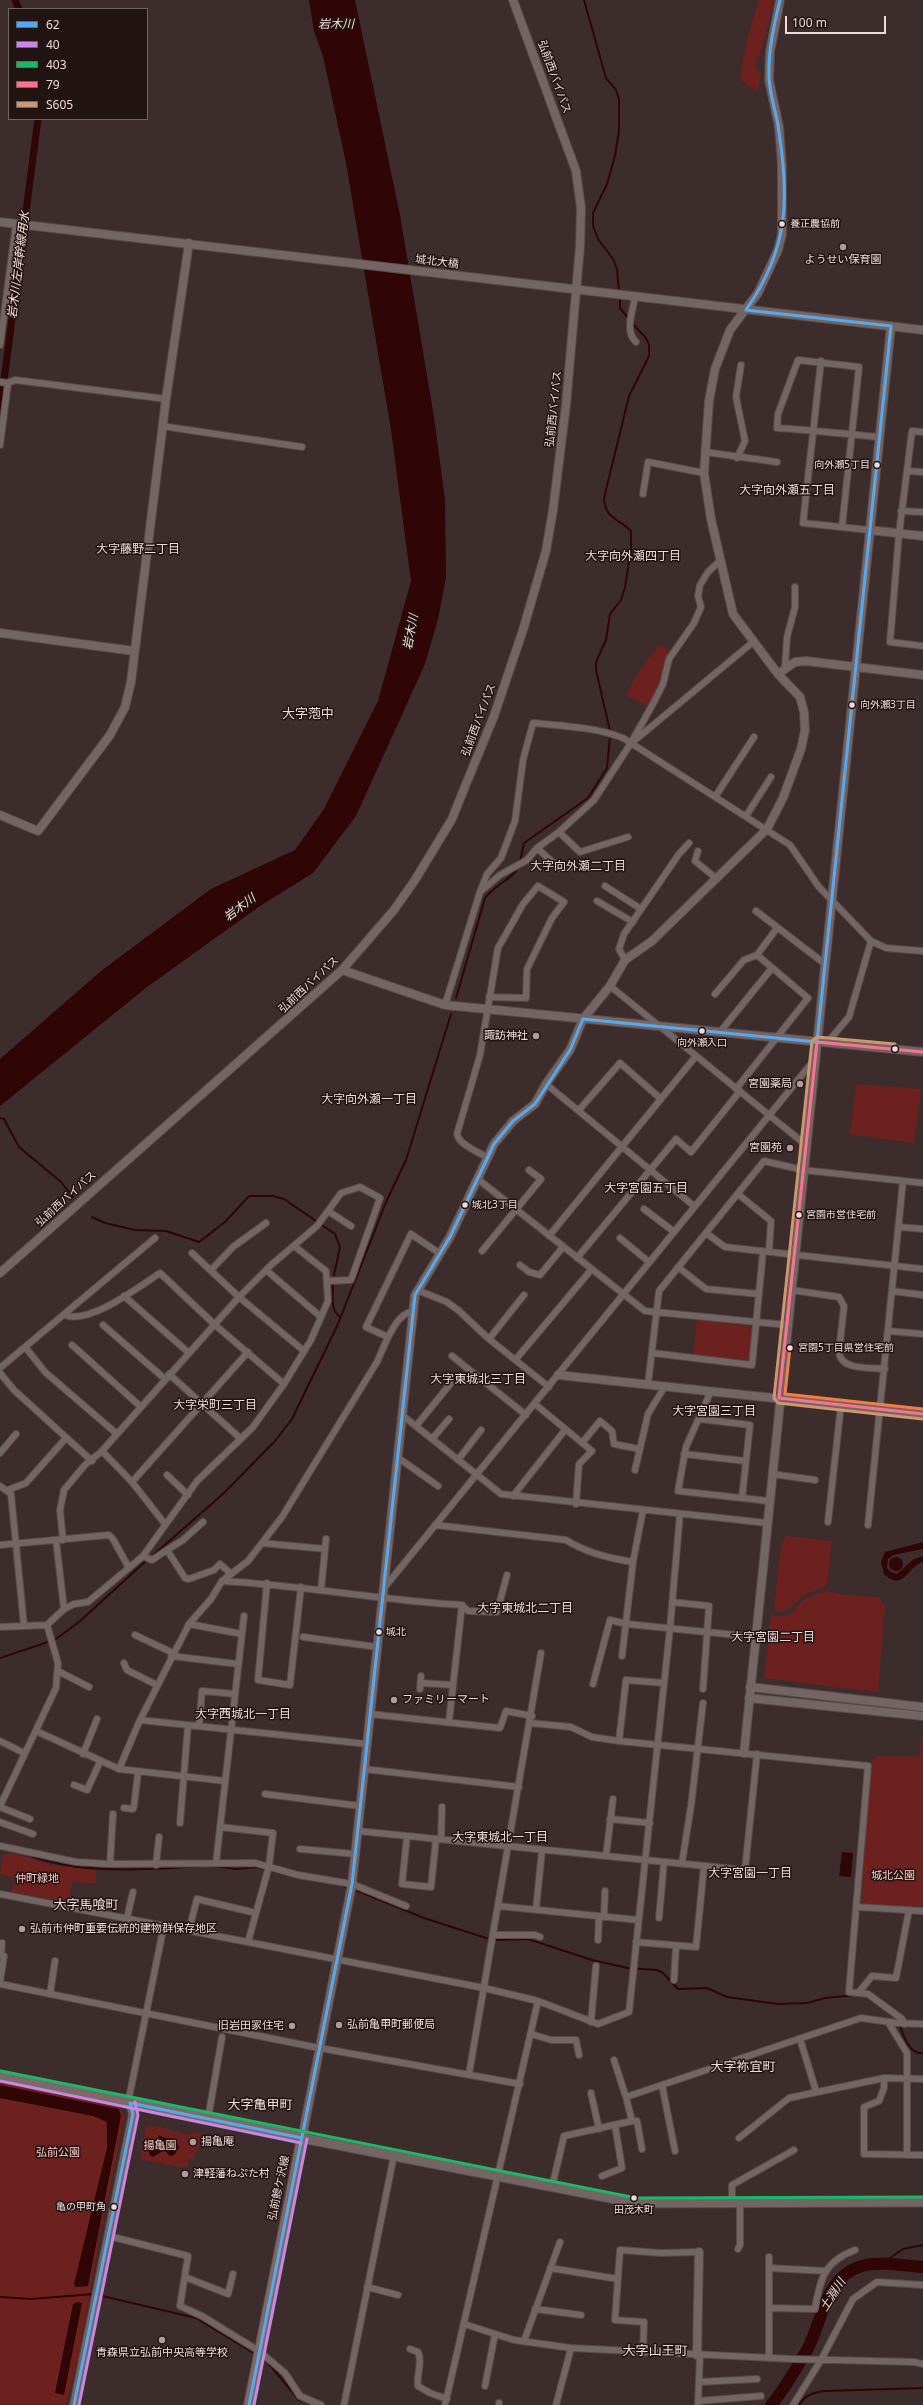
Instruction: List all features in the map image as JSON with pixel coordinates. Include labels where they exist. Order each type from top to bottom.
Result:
[{"type":"main road","points":[[0,2076],[302,2138],[636,2203],[736,2201],[923,2202]]},
{"type":"main road","name":"弘前鰺ケ沢線","points":[[249,2405],[302,2138]]},
{"type":"street","name":"弘前西バイパス","points":[[0,1273],[342,970],[394,910],[436,848],[452,819],[494,716],[531,604],[546,551],[553,510],[577,291],[581,208],[576,171],[513,0]]},
{"type":"street","points":[[302,2138],[352,1886],[397,1457],[413,1312],[417,1290],[479,1180],[494,1144],[513,1121],[535,1104],[546,1084],[570,1050],[583,1019],[610,986],[626,960],[652,941],[767,829],[794,773],[805,730],[804,712],[800,697],[778,674],[733,614],[720,560],[704,473],[709,401],[715,369],[730,330],[758,293],[778,250],[782,234],[782,165],[778,127],[770,80],[770,52],[780,0]]},
{"type":"street","name":"城北大橋","points":[[0,222],[317,258],[577,291],[923,330]]},
{"type":"street","points":[[0,345],[17,224]]},
{"type":"street","points":[[0,815],[38,831],[110,735],[125,707],[131,682],[162,426],[188,243]]},
{"type":"street","points":[[635,297],[629,330],[631,337],[636,342]]},
{"type":"street","points":[[744,1753],[779,1398],[891,326]]},
{"type":"street","points":[[842,527],[852,434],[859,366],[821,361],[798,360],[778,414],[777,428],[812,430],[852,434],[879,438]]},
{"type":"street","points":[[821,361],[812,430],[803,523],[923,536]]},
{"type":"street","points":[[737,458],[745,441],[736,397],[741,365]]},
{"type":"street","points":[[0,445],[5,383],[15,380],[166,399]]},
{"type":"street","points":[[162,426],[302,447]]},
{"type":"street","points":[[923,432],[912,431],[899,534],[890,642],[923,646]]},
{"type":"street","points":[[705,452],[737,458],[777,462]]},
{"type":"street","points":[[643,494],[648,462],[704,473]]},
{"type":"street","points":[[907,471],[923,472]]},
{"type":"street","points":[[902,510],[923,512]]},
{"type":"street","points":[[480,892],[516,866],[527,860],[537,848],[559,832],[594,800],[631,743],[663,684],[669,659],[694,623],[701,607],[698,596],[700,585],[708,572],[720,560]]},
{"type":"street","points":[[785,668],[787,637],[795,607],[795,587]]},
{"type":"street","points":[[0,633],[134,652]]},
{"type":"street","points":[[631,743],[753,642]]},
{"type":"street","points":[[778,674],[795,662],[806,661],[923,675]]},
{"type":"street","points":[[445,1005],[480,892],[487,874],[501,858],[513,827],[523,760],[533,723],[610,733],[631,743],[790,845],[819,887],[871,941],[886,948],[923,951]]},
{"type":"street","points":[[716,797],[754,737]]},
{"type":"street","points":[[746,816],[771,778]]},
{"type":"street","points":[[559,832],[580,852],[628,837]]},
{"type":"street","points":[[626,960],[619,949],[620,943],[641,909],[679,854],[689,843]]},
{"type":"street","points":[[537,848],[559,868],[573,867]]},
{"type":"street","points":[[698,851],[695,860],[717,879]]},
{"type":"street","points":[[488,1158],[463,1143],[458,1139],[457,1134],[480,1055],[489,997],[498,948],[522,904],[538,886],[564,902],[552,918],[527,969],[526,998],[489,997]]},
{"type":"street","points":[[605,886],[641,909]]},
{"type":"street","points":[[597,901],[633,922]]},
{"type":"street","points":[[756,911],[825,964]]},
{"type":"street","points":[[715,994],[744,960],[757,955],[777,928]]},
{"type":"street","points":[[827,1043],[849,1017],[871,941]]},
{"type":"street","points":[[577,1258],[676,1139],[691,1152],[776,1038],[808,998],[757,955]]},
{"type":"street","points":[[720,1032],[772,968]]},
{"type":"street","points":[[342,970],[445,1005],[923,1052]]},
{"type":"street","points":[[610,986],[806,1145]]},
{"type":"street","points":[[549,1236],[696,1056]]},
{"type":"street","points":[[384,1588],[558,1376],[673,1231],[815,1059]]},
{"type":"street","points":[[579,1110],[620,1063],[661,1099]]},
{"type":"street","points":[[546,1084],[622,1145],[649,1170],[694,1206]]},
{"type":"street","points":[[648,1384],[659,1291],[764,1161],[803,1170],[923,1183]]},
{"type":"street","points":[[482,1251],[541,1179],[529,1170]]},
{"type":"street","points":[[479,1180],[591,1270],[646,1311],[787,1325]]},
{"type":"street","points":[[868,1525],[903,1181]]},
{"type":"street","points":[[64,1609],[60,1540],[61,1499],[64,1490],[74,1477],[102,1452],[239,1297],[266,1270],[319,1224],[341,1193],[352,1188],[360,1187],[368,1190],[380,1198],[351,1280],[328,1281]]},
{"type":"street","points":[[652,1354],[752,1365],[759,1294],[771,1221],[738,1194]]},
{"type":"street","points":[[644,1208],[673,1231]]},
{"type":"street","points":[[328,1211],[351,1226]]},
{"type":"street","points":[[211,1270],[233,1247],[266,1223]]},
{"type":"street","points":[[899,1227],[923,1229]]},
{"type":"street","points":[[706,1233],[725,1247],[923,1269]]},
{"type":"street","points":[[388,1337],[366,1327],[411,1234],[439,1253]]},
{"type":"street","points":[[0,1368],[26,1348],[155,1238]]},
{"type":"street","points":[[620,1238],[649,1262]]},
{"type":"street","points":[[147,1558],[165,1524],[198,1481],[253,1427],[284,1384],[304,1351],[321,1317],[328,1301],[328,1281],[326,1271],[294,1246]]},
{"type":"street","points":[[520,1265],[529,1272],[540,1275],[563,1247]]},
{"type":"street","points":[[192,1253],[239,1297],[304,1351]]},
{"type":"street","points":[[678,1267],[706,1289],[759,1294]]},
{"type":"street","points":[[266,1270],[321,1317]]},
{"type":"street","points":[[516,1359],[591,1270]]},
{"type":"street","points":[[65,1315],[72,1318],[88,1314],[124,1296],[160,1273],[214,1324],[284,1384]]},
{"type":"street","points":[[417,1290],[447,1302],[489,1339],[516,1359],[549,1387]]},
{"type":"street","points":[[791,1290],[839,1297],[844,1306],[839,1352],[841,1360],[847,1365],[884,1369]]},
{"type":"street","points":[[892,1291],[923,1295]]},
{"type":"street","points":[[489,1339],[524,1295]]},
{"type":"street","points":[[124,1296],[189,1353]]},
{"type":"street","points":[[119,1769],[140,1720],[172,1654],[189,1624],[211,1600],[222,1581],[248,1561],[282,1517],[377,1362],[388,1337],[402,1316],[408,1312],[413,1312]]},
{"type":"street","points":[[103,1325],[201,1403],[241,1439]]},
{"type":"street","points":[[888,1331],[923,1334]]},
{"type":"street","points":[[72,1345],[141,1407]]},
{"type":"street","points":[[26,1348],[45,1372],[117,1434]]},
{"type":"street","points":[[132,1482],[248,1352]]},
{"type":"street","points":[[452,1356],[526,1415]]},
{"type":"street","points":[[0,1373],[14,1390],[92,1461]]},
{"type":"street","points":[[558,1376],[648,1384],[923,1414]]},
{"type":"street","points":[[441,1383],[447,1388]]},
{"type":"street","points":[[416,1426],[451,1383]]},
{"type":"street","points":[[635,1470],[648,1414],[665,1386]]},
{"type":"street","points":[[711,1391],[684,1454],[678,1491],[769,1501]]},
{"type":"street","points":[[535,1404],[592,1451],[579,1464],[576,1504]]},
{"type":"street","points":[[828,1522],[841,1405]]},
{"type":"street","points":[[402,1415],[501,1494],[576,1504],[767,1523]]},
{"type":"street","points":[[432,1439],[449,1419]]},
{"type":"street","points":[[700,1419],[750,1425],[742,1498]]},
{"type":"street","points":[[582,1443],[600,1421],[612,1431],[614,1444],[639,1449]]},
{"type":"street","points":[[458,1460],[481,1430]]},
{"type":"street","points":[[513,1496],[565,1430]]},
{"type":"street","points":[[0,1454],[16,1434]]},
{"type":"street","points":[[8,1490],[26,1483],[66,1438]]},
{"type":"street","points":[[102,1452],[132,1482],[165,1524]]},
{"type":"street","points":[[684,1454],[745,1461]]},
{"type":"street","points":[[397,1457],[438,1486]]},
{"type":"street","points":[[803,1478],[804,1470]]},
{"type":"street","points":[[428,1479],[432,1473]]},
{"type":"street","points":[[772,1474],[815,1480]]},
{"type":"street","points":[[167,1475],[188,1494]]},
{"type":"street","points":[[0,1486],[8,1490],[11,1494],[24,1626]]},
{"type":"street","points":[[622,1656],[627,1624],[633,1562],[643,1510]]},
{"type":"street","points":[[0,1894],[484,1988],[538,2001],[598,2024],[629,2012],[670,1628],[680,1514]]},
{"type":"street","points":[[0,1627],[47,1625],[64,1609],[74,1604],[88,1602],[129,1568],[147,1558],[167,1550],[183,1540],[203,1522]]},
{"type":"street","points":[[435,1525],[566,1540],[580,1548],[607,1558],[633,1562]]},
{"type":"street","points":[[0,1545],[109,1535],[113,1539],[129,1568]]},
{"type":"street","points":[[321,1590],[326,1539]]},
{"type":"street","points":[[262,1543],[325,1549]]},
{"type":"street","points":[[167,1550],[185,1578],[189,1580],[214,1570],[220,1564],[231,1574]]},
{"type":"street","points":[[222,1581],[267,1583],[382,1598],[462,1605],[468,1611],[497,1612],[507,1576]]},
{"type":"street","points":[[267,1583],[258,1680],[290,1685],[301,1587]]},
{"type":"street","points":[[672,1602],[709,1606],[703,1689]]},
{"type":"street","points":[[450,1722],[462,1605]]},
{"type":"street","points":[[216,1863],[244,1616]]},
{"type":"street","points":[[593,1684],[610,1620],[627,1624],[756,1637]]},
{"type":"street","points":[[189,1624],[193,1626],[242,1634]]},
{"type":"street","points":[[30,1818],[0,1806],[56,1688],[58,1663],[47,1625]]},
{"type":"street","points":[[135,1635],[172,1654],[238,1664]]},
{"type":"street","points":[[303,1637],[377,1647]]},
{"type":"street","points":[[469,2074],[542,1653]]},
{"type":"street","points":[[124,1663],[128,1670],[157,1685]]},
{"type":"street","points":[[58,1671],[90,1687]]},
{"type":"street","points":[[421,1676],[421,1686],[453,1685]]},
{"type":"street","points":[[619,1741],[626,1680],[664,1683]]},
{"type":"street","points":[[750,1687],[923,1706]]},
{"type":"street","points":[[198,1726],[202,1691],[235,1694]]},
{"type":"street","points":[[749,1698],[923,1716]]},
{"type":"street","points":[[682,1863],[703,1704]]},
{"type":"street","points":[[370,1714],[500,1728],[506,1711],[532,1716]]},
{"type":"street","points":[[83,1754],[97,1719]]},
{"type":"street","points":[[140,1720],[367,1744]]},
{"type":"street","points":[[530,1723],[571,1727],[592,1737],[619,1741],[868,1766],[849,1992],[868,1994],[902,2019],[901,2024]]},
{"type":"street","points":[[180,1823],[188,1725]]},
{"type":"street","points":[[36,1731],[100,1762],[119,1769],[225,1781]]},
{"type":"street","points":[[0,1741],[24,1753]]},
{"type":"street","points":[[358,1831],[745,1870],[757,1754]]},
{"type":"street","points":[[74,1785],[87,1790],[100,1762]]},
{"type":"street","points":[[364,1770],[519,1787]]},
{"type":"street","points":[[124,1808],[133,1809],[138,1772]]},
{"type":"street","points":[[265,1794],[360,1806]]},
{"type":"street","points":[[606,1856],[613,1799]]},
{"type":"street","points":[[407,1836],[402,1884],[431,1887],[442,1807]]},
{"type":"street","points":[[110,1864],[113,1814]]},
{"type":"street","points":[[610,1819],[650,1823]]},
{"type":"street","points":[[0,1822],[33,1834]]},
{"type":"street","points":[[220,1827],[273,1833],[269,1866],[248,1942]]},
{"type":"street","points":[[156,1864],[159,1837]]},
{"type":"street","points":[[0,1846],[64,1860],[110,1864],[255,1863],[352,1886],[406,1906]]},
{"type":"street","points":[[300,1850],[355,1854]]},
{"type":"street","points":[[536,1909],[542,1850]]},
{"type":"street","points":[[659,1918],[664,1862]]},
{"type":"street","points":[[636,1942],[696,1947],[704,1866]]},
{"type":"street","points":[[598,1940],[605,1891]]},
{"type":"street","points":[[128,1918],[133,1892]]},
{"type":"street","points":[[189,1930],[197,1899],[256,1913]]},
{"type":"street","points":[[498,1906],[638,1920]]},
{"type":"street","points":[[857,1907],[923,1911]]},
{"type":"street","points":[[859,1992],[872,1976],[896,1978],[909,1910]]},
{"type":"street","points":[[74,2405],[133,2114],[129,2098],[164,1925]]},
{"type":"street","points":[[493,1938],[535,1935],[540,1937]]},
{"type":"street","points":[[2,1943],[1,1955],[4,1956],[0,1983],[320,2047],[520,2084]]},
{"type":"street","points":[[674,1980],[676,1946]]},
{"type":"street","points":[[50,1994],[55,1961]]},
{"type":"street","points":[[591,2022],[596,1966]]},
{"type":"street","points":[[410,2349],[418,2352],[420,2357],[417,2379],[418,2386],[446,2402],[499,2177],[538,2001]]},
{"type":"street","points":[[626,2097],[862,2018],[901,2024],[923,2024]]},
{"type":"street","points":[[888,2022],[907,2054],[906,2155]]},
{"type":"street","points":[[531,2034],[551,2040],[576,2040],[579,2055]]},
{"type":"street","points":[[208,2119],[222,2037]]},
{"type":"street","points":[[800,2039],[816,2091]]},
{"type":"street","points":[[614,2060],[632,2121]]},
{"type":"street","points":[[884,2078],[884,2088],[879,2101],[864,2107],[864,2154],[923,2155]]},
{"type":"street","points":[[739,2138],[789,2098],[816,2091],[884,2078],[923,2079]]},
{"type":"street","points":[[662,2085],[675,2151]]},
{"type":"street","points":[[591,2093],[598,2129]]},
{"type":"street","points":[[552,2187],[564,2136],[637,2121],[642,2149]]},
{"type":"street","points":[[602,2176],[622,2168],[615,2125]]},
{"type":"street","points":[[738,2249],[740,2245],[736,2201],[732,2185],[794,2150]]},
{"type":"street","points":[[344,2405],[394,2155]]},
{"type":"street","points":[[109,2236],[188,2256],[180,2306],[202,2316],[259,2354],[285,2373],[300,2396],[321,2405]]},
{"type":"street","points":[[524,2341],[560,2242]]},
{"type":"street","points":[[643,2352],[644,2322],[615,2320],[620,2250],[661,2253],[699,2252],[698,2403],[761,2396]]},
{"type":"street","points":[[769,2308],[815,2309],[818,2291],[826,2271],[838,2256],[855,2250]]},
{"type":"street","points":[[769,2257],[769,2358]]},
{"type":"street","points":[[550,2268],[618,2279]]},
{"type":"street","points":[[769,2268],[826,2271]]},
{"type":"street","points":[[185,2278],[228,2294],[233,2274]]},
{"type":"street","points":[[793,2405],[821,2360],[853,2299],[877,2282],[923,2285]]},
{"type":"street","points":[[368,2287],[398,2294]]},
{"type":"street","points":[[535,2309],[581,2314]]},
{"type":"street","points":[[464,2324],[524,2341],[571,2348],[812,2360],[914,2362],[923,2364]]},
{"type":"street","points":[[485,2386],[495,2334]]},
{"type":"street","points":[[556,2405],[571,2348]]},
{"type":"street","points":[[699,2382],[756,2379]]},
{"type":"green space","points":[[759,0],[774,0],[761,52],[755,65],[761,75],[758,91],[752,89],[740,79],[747,39]]},
{"type":"green space","points":[[661,644],[670,653],[665,659],[657,691],[648,706],[626,695],[643,665]]},
{"type":"green space","points":[[856,1084],[921,1089],[914,1143],[850,1134]]},
{"type":"green space","points":[[697,1320],[750,1326],[753,1329],[750,1359],[747,1361],[693,1355]]},
{"type":"green space","points":[[786,1536],[832,1541],[827,1586],[803,1595],[791,1608],[780,1612],[774,1610],[781,1547]]},
{"type":"green space","points":[[828,1591],[844,1595],[878,1597],[885,1606],[878,1692],[764,1678],[771,1616],[787,1615],[794,1611],[803,1600],[816,1594]]},
{"type":"green space","name":"城北公園","points":[[923,1732],[923,1907],[861,1904],[871,1763],[876,1756],[919,1756]]},
{"type":"green space","name":"仲町緑地","points":[[3,1854],[17,1854],[51,1865],[96,1870],[96,1884],[73,1881],[68,1902],[11,1892],[15,1878],[0,1874]]},
{"type":"green space","name":"弘前公園","points":[[0,2082],[119,2106],[125,2116],[99,2240],[79,2355],[66,2405],[0,2405]]},
{"type":"green space","name":"揚亀園","points":[[159,2125],[162,2125],[162,2128],[192,2135],[193,2132],[203,2134],[200,2148],[197,2147],[194,2159],[189,2158],[187,2167],[184,2166],[183,2168],[140,2159],[146,2126],[158,2127]]},
{"type":"water","name":"岩木川","points":[[309,0],[355,0],[400,215],[434,417],[445,500],[446,577],[438,619],[425,664],[356,816],[313,873],[260,906],[147,987],[0,1106],[0,1059],[101,971],[211,889],[295,850],[324,809],[378,701],[411,581],[391,430],[346,163],[323,56],[314,31]]},
{"type":"water","points":[[923,1542],[923,1549],[893,1555],[888,1559],[887,1568],[891,1572],[897,1574],[914,1559],[923,1556],[923,1562],[918,1564],[901,1579],[896,1581],[884,1574],[881,1562],[885,1552]]},
{"type":"water","points":[[896,1557],[901,1559],[903,1564],[901,1569],[896,1571],[891,1569],[889,1564],[891,1559]]},
{"type":"water","points":[[842,1852],[853,1853],[851,1877],[839,1876]]},
{"type":"water","points":[[0,2085],[119,2109],[121,2116],[88,2286],[75,2287],[74,2284],[107,2148],[107,2122],[93,2116],[0,2098]]},
{"type":"water","points":[[159,2135],[167,2139],[176,2139],[179,2148],[174,2155],[170,2156],[164,2150],[153,2157],[150,2155],[149,2151],[158,2147],[160,2143],[158,2138]]},
{"type":"water","points":[[77,2302],[82,2303],[64,2395],[55,2393],[73,2304]]},
{"type":"waterway","name":"岩木川左岸幹線用水","points":[[15,0],[19,8]]},
{"type":"waterway","points":[[584,0],[606,78],[616,90],[619,99],[619,131],[615,156],[607,184],[593,213],[593,226],[598,239],[613,259],[617,269],[619,292]]},
{"type":"waterway","name":"岩木川左岸幹線用水","points":[[0,411],[38,120]]},
{"type":"waterway","points":[[620,297],[620,308],[629,319]]},
{"type":"waterway","points":[[610,731],[596,670],[596,662],[606,640],[610,614],[621,600],[625,587],[631,549],[631,531],[613,518],[607,510],[604,498],[629,396],[649,356],[649,345],[646,338],[632,323]]},
{"type":"waterway","points":[[520,862],[524,843],[588,798],[607,768],[610,736]]},
{"type":"waterway","points":[[456,998],[485,898],[493,889],[512,875],[519,866]]},
{"type":"waterway","points":[[151,1557],[224,1493],[275,1441],[292,1419],[338,1324],[386,1202],[406,1160],[451,1014]]},
{"type":"waterway","points":[[0,1118],[4,1119],[19,1147],[61,1182],[73,1197]]},
{"type":"waterway","points":[[92,1217],[105,1223],[135,1230],[166,1231],[199,1242],[225,1222],[249,1196],[273,1196],[284,1199],[335,1234],[340,1247],[334,1275]]},
{"type":"waterway","points":[[333,1285],[333,1307],[340,1317]]},
{"type":"waterway","points":[[56,1639],[79,1622],[147,1560]]},
{"type":"waterway","points":[[0,1658],[48,1642]]},
{"type":"waterway","points":[[26,1854],[46,1861],[90,1868],[158,1869],[201,1866]]},
{"type":"waterway","points":[[212,1866],[236,1869],[257,1867],[288,1875]]},
{"type":"waterway","points":[[338,1884],[349,1888]]},
{"type":"waterway","points":[[353,1889],[424,1918],[486,1938],[498,1940],[528,1939],[592,1960],[628,1968],[657,1970],[663,1973],[678,1989],[707,1988],[727,1997],[778,2004],[807,2003],[825,1998],[856,1995]]},
{"type":"waterway","points":[[899,2024],[910,2047],[918,2053],[923,2053]]},
{"type":"waterway","points":[[880,2265],[903,2249],[923,2245]]},
{"type":"waterway","name":"土淵川","points":[[771,2405],[785,2386],[806,2352],[826,2302],[839,2280],[849,2272],[862,2266],[884,2264],[923,2267]]},
{"type":"waterway","points":[[0,2297],[31,2299],[94,2294]]},
{"type":"waterway","points":[[98,2295],[196,2318],[255,2354]]},
{"type":"waterway","points":[[268,2363],[299,2400],[308,2402]]},
{"type":"waterway","points":[[799,2405],[804,2398],[817,2392],[923,2388]]},
{"type":"transit line","name":"62","points":[[746,310],[771,265],[783,222],[784,176],[782,152],[769,78],[770,48],[780,0]]},
{"type":"transit line","name":"62","points":[[249,2405],[352,1884],[415,1295],[450,1237],[494,1144],[513,1121],[535,1104],[570,1050],[583,1019],[817,1042],[891,326],[746,310]]},
{"type":"transit line","name":"S605","points":[[895,1044],[817,1037],[812,1041],[774,1398],[778,1403],[922,1419]]},
{"type":"transit line","name":"79","points":[[923,1052],[817,1042],[779,1398],[923,1414]]},
{"type":"transit line","points":[[790,1348],[785,1394],[923,1409]]},
{"type":"transit line","name":"403","points":[[1,2071],[636,2198],[923,2197]]},
{"type":"transit line","name":"40","points":[[0,2081],[301,2143]]},
{"type":"transit line","name":"40","points":[[79,2405],[138,2115],[135,2102]]},
{"type":"transit line","name":"62","points":[[74,2405],[133,2114],[130,2103],[302,2138]]},
{"type":"transit line","name":"40","points":[[254,2405],[307,2139]]},
{"type":"place","name":"養正農協前","points":[[782,224]]},
{"type":"place","name":"ようせい保育園","points":[[843,247]]},
{"type":"place","name":"向外瀬5丁目","points":[[877,465]]},
{"type":"place","name":"向外瀬3丁目","points":[[852,705]]},
{"type":"place","name":"向外瀬入口","points":[[702,1031]]},
{"type":"place","name":"諏訪神社","points":[[536,1036]]},
{"type":"place","name":"宮園薬局","points":[[800,1084]]},
{"type":"place","name":"宮園苑","points":[[790,1148]]},
{"type":"place","name":"城北3丁目","points":[[465,1205]]},
{"type":"place","name":"宮園市営住宅前","points":[[799,1215]]},
{"type":"place","name":"宮園5丁目県営住宅前","points":[[790,1348]]},
{"type":"place","name":"城北","points":[[379,1632]]},
{"type":"place","name":"ファミリーマート","points":[[394,1700]]},
{"type":"place","name":"弘前市仲町重要伝統的建物群保存地区","points":[[22,1929]]},
{"type":"place","name":"弘前亀甲町郵便局","points":[[339,2025]]},
{"type":"place","name":"旧岩田家住宅","points":[[292,2026]]},
{"type":"place","name":"揚亀庵","points":[[193,2142]]},
{"type":"place","name":"津軽藩ねぷた村","points":[[185,2174]]},
{"type":"place","name":"田茂木町","points":[[634,2198]]},
{"type":"place","name":"亀の甲町角","points":[[114,2207]]},
{"type":"place","name":"青森県立弘前中央高等学校","points":[[162,2340]]},
{"type":"district","name":"大字向外瀬五丁目","points":[[787,491]]},
{"type":"district","name":"大字藤野二丁目","points":[[138,550]]},
{"type":"district","name":"大字向外瀬四丁目","points":[[633,557]]},
{"type":"district","name":"大字萢中","points":[[308,714]]},
{"type":"district","name":"大字向外瀬二丁目","points":[[578,867]]},
{"type":"district","name":"大字向外瀬一丁目","points":[[369,1100]]},
{"type":"district","name":"大字宮園五丁目","points":[[646,1189]]},
{"type":"district","name":"大字東城北三丁目","points":[[478,1380]]},
{"type":"district","name":"大字栄町三丁目","points":[[215,1406]]},
{"type":"district","name":"大字宮園三丁目","points":[[714,1412]]},
{"type":"district","name":"大字東城北二丁目","points":[[525,1609]]},
{"type":"district","name":"大字宮園二丁目","points":[[773,1638]]},
{"type":"district","name":"大字西城北一丁目","points":[[243,1715]]},
{"type":"district","name":"大字東城北一丁目","points":[[500,1838]]},
{"type":"district","name":"大字宮園一丁目","points":[[750,1874]]},
{"type":"district","name":"大字馬喰町","points":[[86,1905]]},
{"type":"district","name":"大字祢宜町","points":[[743,2067]]},
{"type":"district","name":"大字亀甲町","points":[[260,2105]]},
{"type":"district","name":"大字山王町","points":[[655,2351]]}]
